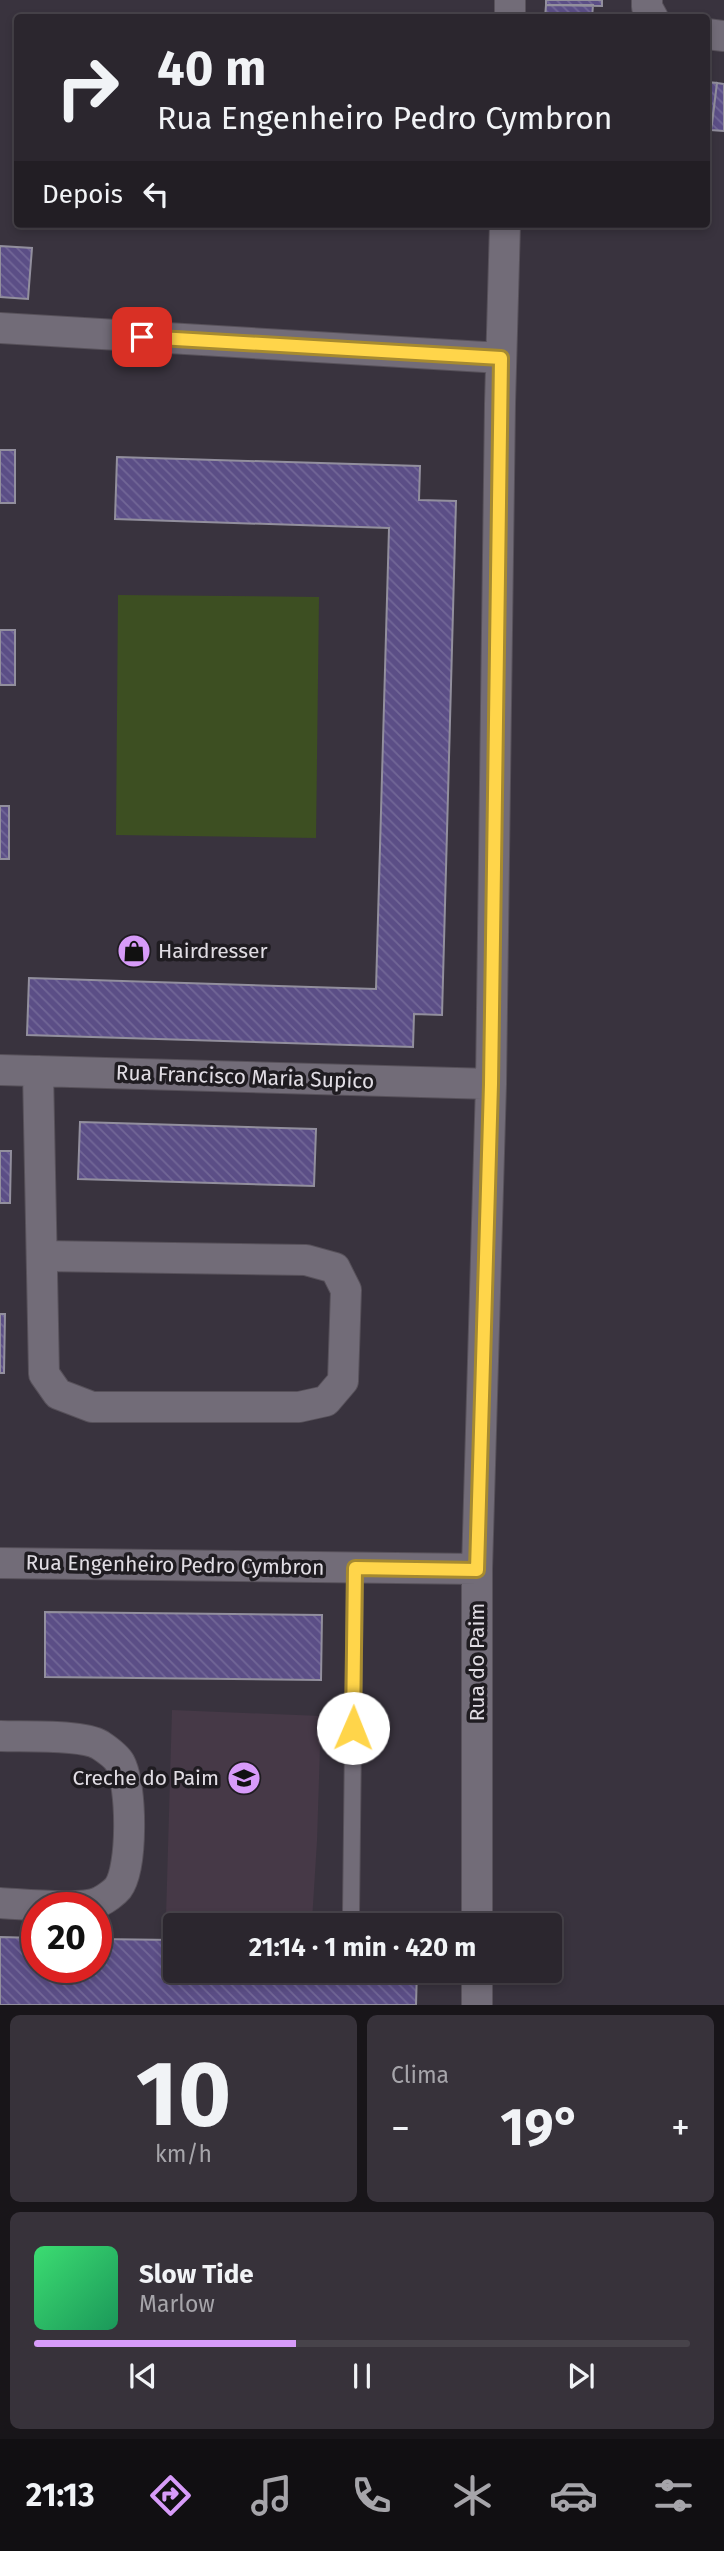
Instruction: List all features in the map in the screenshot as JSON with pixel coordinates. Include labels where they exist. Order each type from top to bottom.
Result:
[{"type":"street","name":"Rua do Paim","points":[[477,1913],[477,1570],[491,1084],[505,228]]},
{"type":"street","points":[[0,328],[501,358]]},
{"type":"street","name":"Rua Francisco Maria Supico","points":[[0,1070],[491,1084]]},
{"type":"street","points":[[38,1071],[44,1374],[58,1394],[92,1407],[299,1407],[326,1401],[343,1381],[346,1290],[335,1268],[306,1260],[42,1256]]},
{"type":"street","name":"Rua Engenheiro Pedro Cymbron","points":[[0,1563],[477,1570]]},
{"type":"street","points":[[0,1737],[70,1738],[99,1744],[120,1762],[126,1783],[128,1828],[127,1864],[118,1888],[99,1903],[73,1906],[0,1903]]},
{"type":"street","points":[[477,1983],[477,2005]]},
{"type":"lane","points":[[351,1913],[355,1568]]},
{"type":"shaded area","name":"Creche do Paim","points":[[172,1710],[321,1716],[312,1913],[166,1913]]},
{"type":"green space","points":[[118,595],[319,597],[316,838],[116,835]]},
{"type":"building","points":[[546,0],[602,0],[602,6],[546,5]]},
{"type":"building","points":[[546,5],[593,5],[592,14],[545,14]]},
{"type":"building","points":[[710,82],[717,83],[710,124]]},
{"type":"building","points":[[717,83],[724,84],[724,131],[711,130]]},
{"type":"building","points":[[0,246],[32,248],[28,299],[0,297]]},
{"type":"building","points":[[0,450],[15,450],[15,503],[0,503]]},
{"type":"building","points":[[117,457],[420,466],[419,500],[456,501],[442,1015],[414,1014],[413,1047],[27,1035],[29,978],[376,989],[389,528],[115,519]]},
{"type":"building","points":[[0,630],[15,630],[15,685],[0,685]]},
{"type":"building","points":[[0,806],[9,806],[9,859],[0,859]]},
{"type":"building","points":[[80,1122],[316,1129],[314,1186],[78,1179]]},
{"type":"building","points":[[0,1151],[11,1151],[10,1203],[0,1203]]},
{"type":"building","points":[[0,1314],[5,1314],[4,1373],[0,1373]]},
{"type":"building","points":[[45,1612],[322,1615],[321,1680],[45,1677]]},
{"type":"building","points":[[0,1937],[21,1938],[21,1983],[112,1983],[112,1939],[163,1940],[163,1983],[417,1983],[416,2005],[0,2005]]},
{"type":"place","name":"Hairdresser","points":[[134,951]]},
{"type":"place","name":"Creche do Paim","points":[[244,1778]]},
{"type":"route","points":[[142,337],[501,358],[491,1084],[477,1570],[355,1568],[353,1728]]}]
